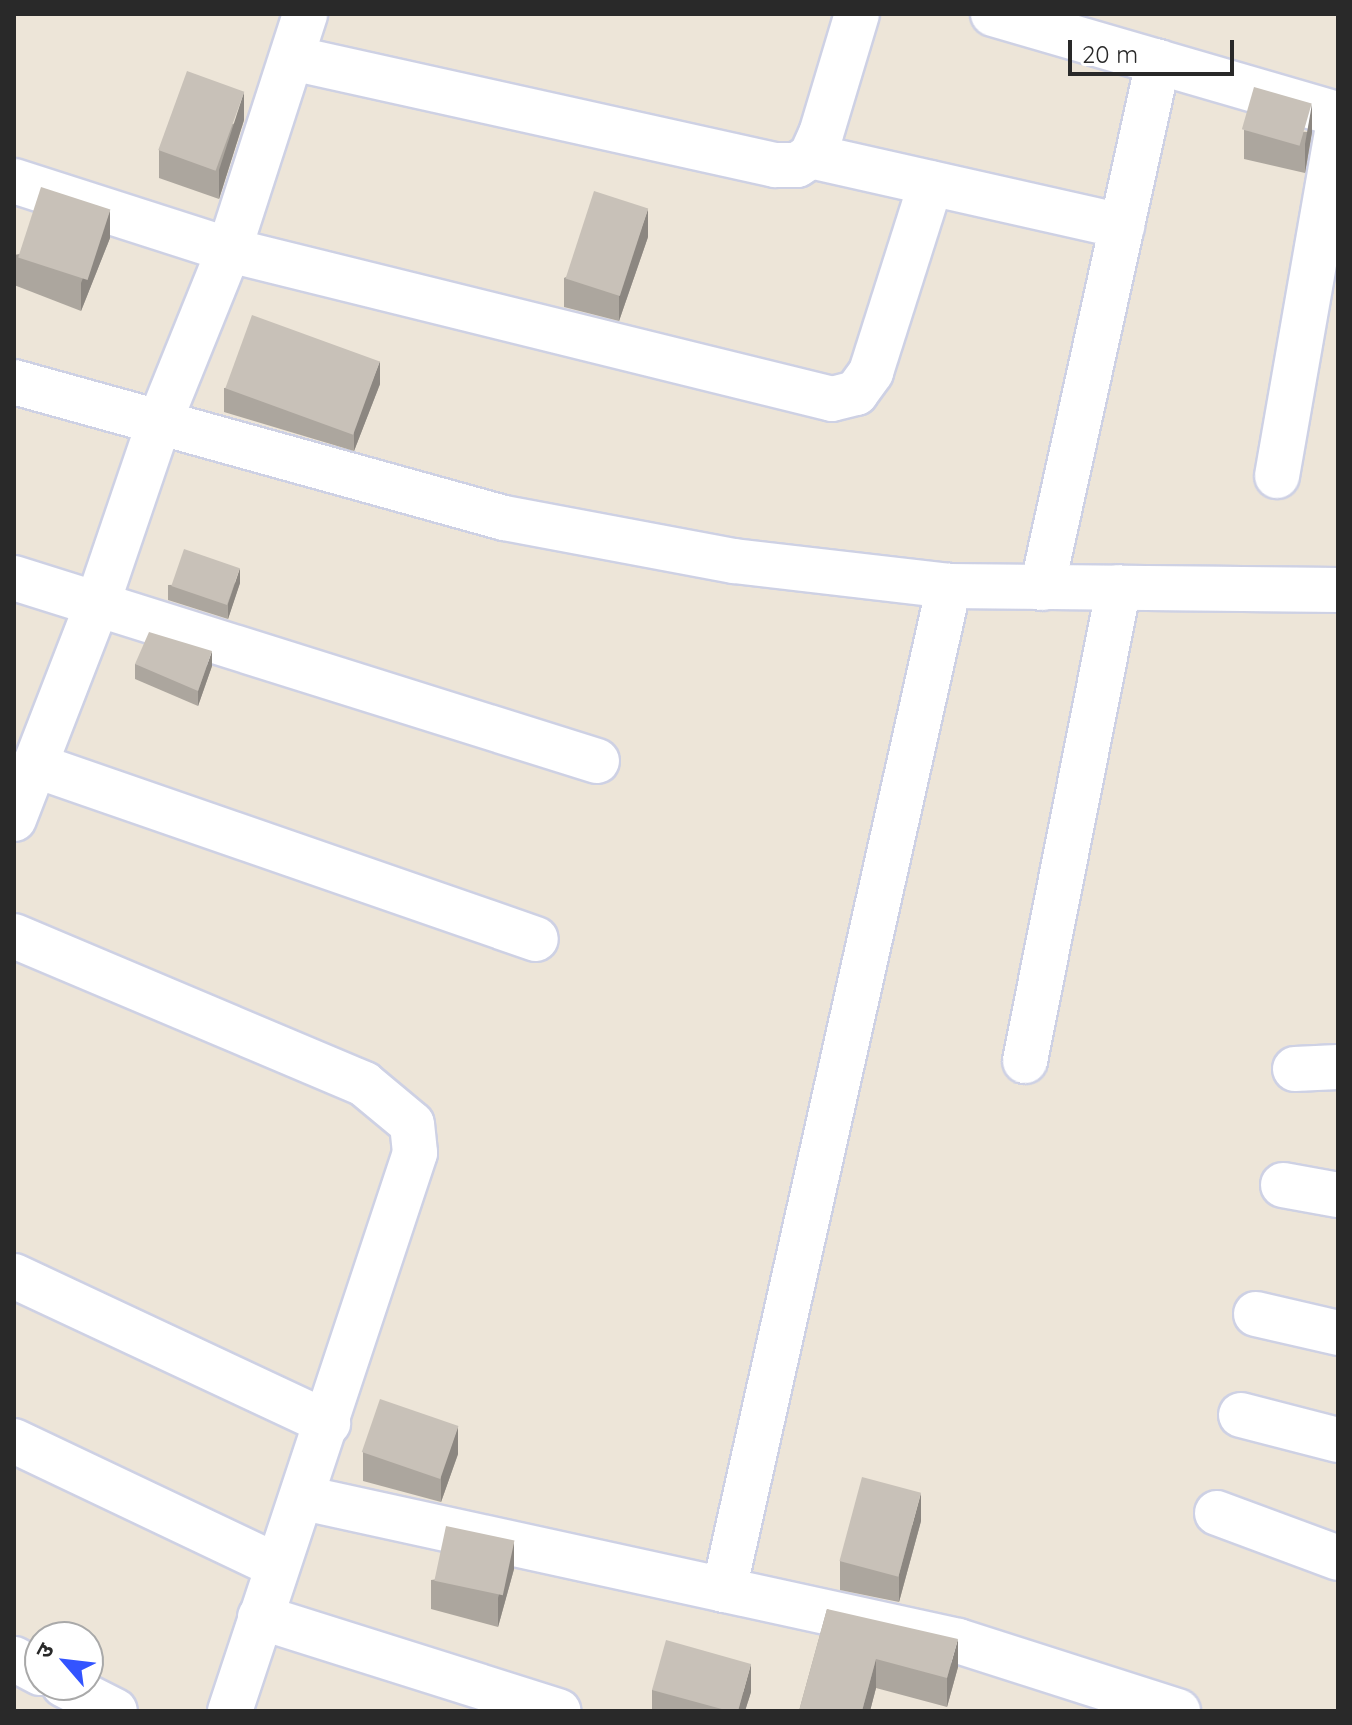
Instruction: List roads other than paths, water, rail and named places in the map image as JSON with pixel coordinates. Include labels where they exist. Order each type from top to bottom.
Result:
[{"type":"street","points":[[305,14],[229,250],[159,423],[98,602],[21,792],[536,939]]},
{"type":"street","points":[[292,58],[775,165],[797,165],[811,156],[857,14]]},
{"type":"street","points":[[993,14],[1338,114]]},
{"type":"street","points":[[1042,588],[1158,62]]},
{"type":"street","points":[[1277,476],[1338,127]]},
{"type":"street","points":[[811,156],[1122,226]]},
{"type":"street","points":[[14,181],[229,250],[832,399],[856,393],[871,372],[931,183]]},
{"type":"street","points":[[14,382],[504,518],[734,561],[949,586],[1338,590]]},
{"type":"street","points":[[14,578],[597,761]]},
{"type":"street","points":[[724,1590],[949,586]]},
{"type":"street","points":[[1025,1061],[1119,587]]},
{"type":"street","points":[[14,936],[364,1084],[412,1124],[415,1153],[304,1498],[277,1566],[230,1711]]},
{"type":"street","points":[[1295,1069],[1338,1067]]},
{"type":"street","points":[[1283,1185],[1338,1195]]},
{"type":"street","points":[[14,1276],[328,1423]]},
{"type":"street","points":[[1256,1314],[1338,1333]]},
{"type":"street","points":[[1241,1415],[1338,1440]]},
{"type":"street","points":[[14,1441],[277,1566]]},
{"type":"street","points":[[304,1498],[958,1641],[1178,1711]]},
{"type":"street","points":[[1217,1513],[1338,1558]]},
{"type":"street","points":[[260,1617],[559,1711]]},
{"type":"street","points":[[90,1701],[115,1711]]}]
